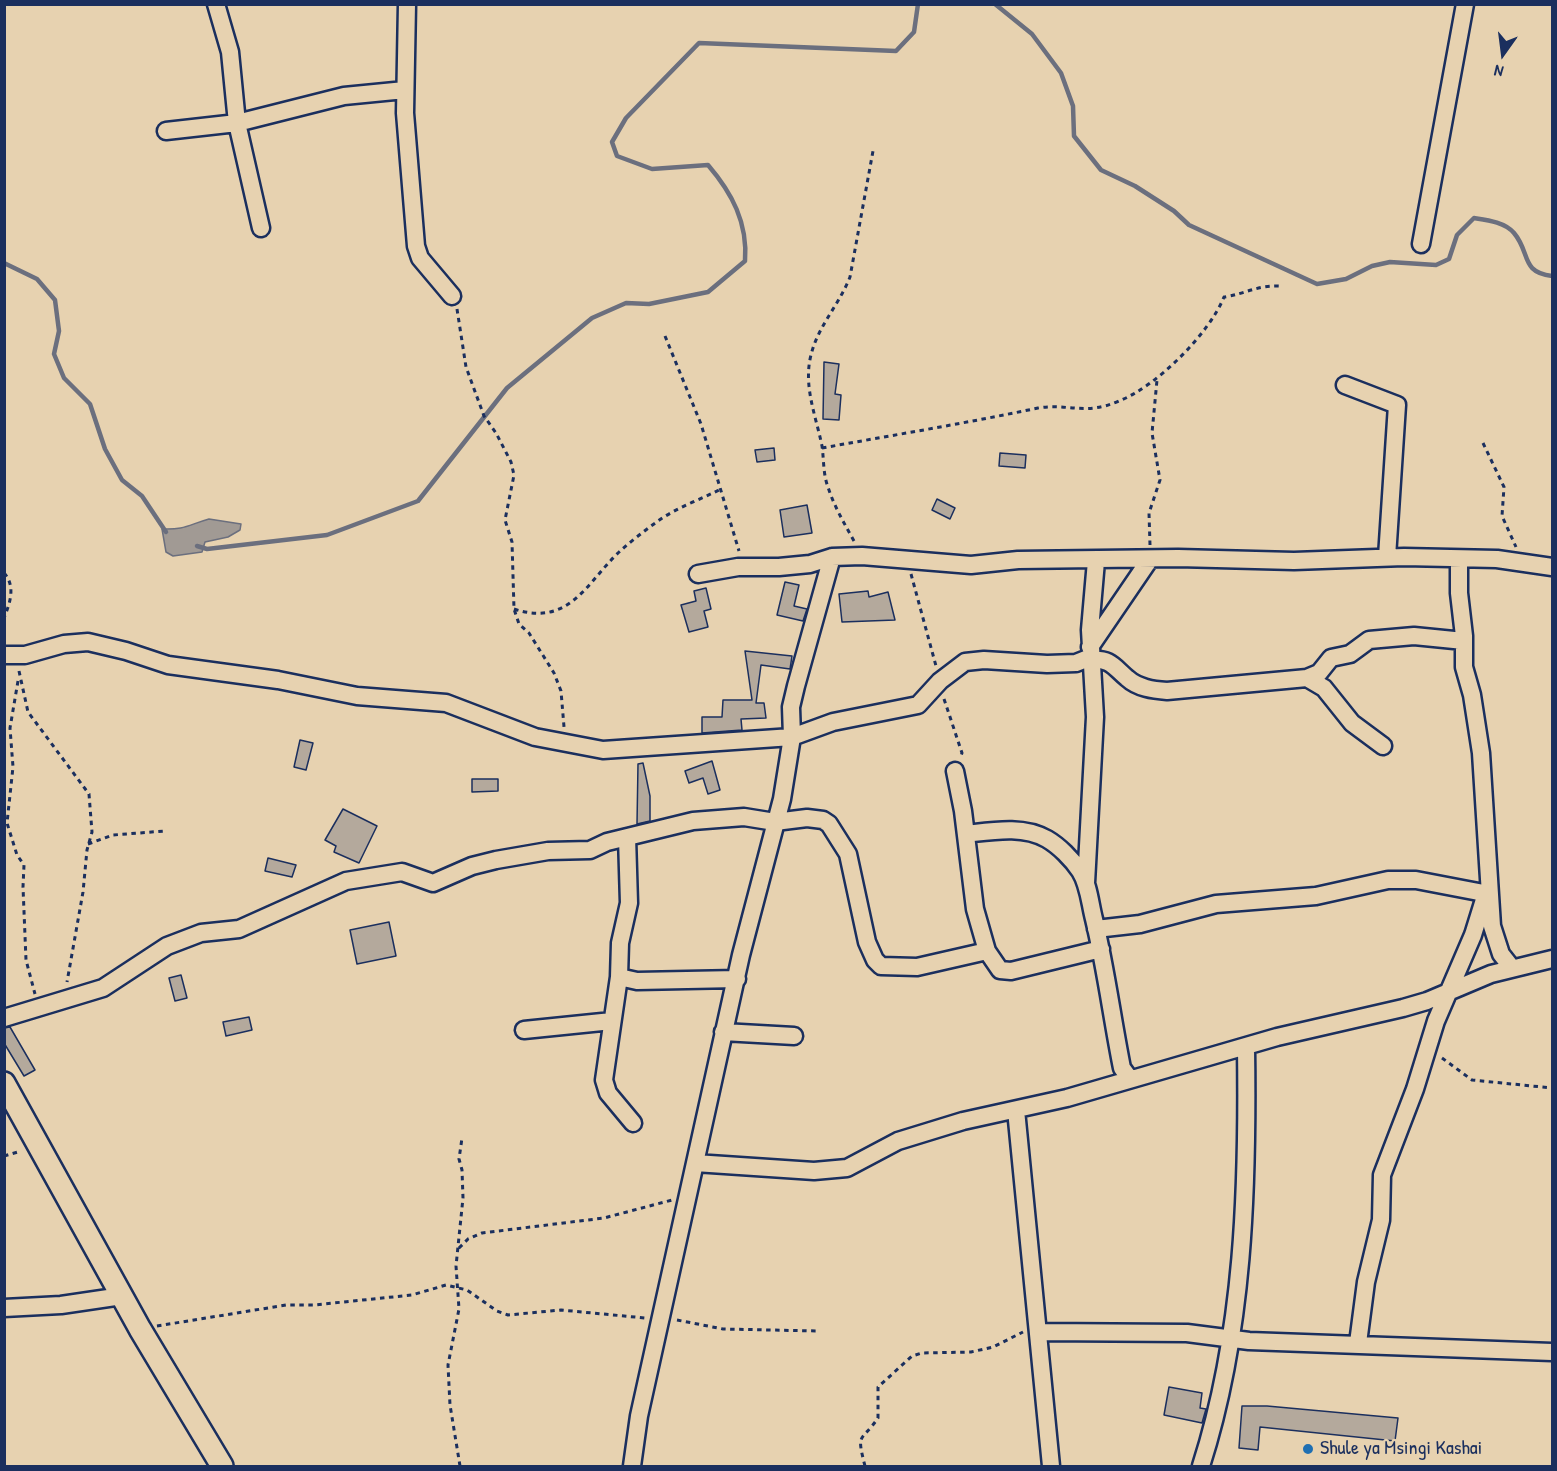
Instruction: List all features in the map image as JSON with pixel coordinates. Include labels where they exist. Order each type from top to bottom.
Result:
[{"type":"street","points":[[216,4],[230,52],[237,123],[261,228]]},
{"type":"street","points":[[407,4],[405,90],[416,246],[420,258],[452,296]]},
{"type":"street","points":[[1421,244],[1465,4]]},
{"type":"street","points":[[166,131],[237,123],[344,96],[405,90]]},
{"type":"street","points":[[1345,385],[1397,405],[1387,557]]},
{"type":"street","points":[[698,574],[744,567],[810,564],[832,557],[862,556],[971,565],[1018,560],[1096,561],[1150,558],[1294,561],[1387,557],[1497,559],[1552,567]]},
{"type":"street","points":[[632,1467],[639,1416],[723,1032],[737,979],[753,901],[782,799],[792,737],[791,706],[832,557]]},
{"type":"street","points":[[13,655],[64,644],[88,642],[168,664],[278,680],[357,696],[446,703],[535,737],[603,750],[792,737],[832,722],[918,705],[940,681],[965,662],[984,660],[1047,664],[1076,663],[1091,655],[1150,558]]},
{"type":"street","points":[[1460,560],[1459,593],[1464,667],[1472,695],[1481,753],[1488,893],[1495,938],[1501,954],[1512,968]]},
{"type":"street","points":[[1096,561],[1091,655],[1095,717],[1086,884],[1101,949],[1122,1068],[1130,1079]]},
{"type":"street","points":[[1091,655],[1115,664],[1126,678],[1149,690],[1167,691],[1307,678],[1318,673],[1331,658],[1350,654],[1369,640],[1414,636],[1464,641]]},
{"type":"street","points":[[1307,678],[1324,688],[1352,723],[1383,746]]},
{"type":"street","points":[[955,771],[966,834],[975,909],[987,951],[1000,970],[1007,971],[1101,949]]},
{"type":"street","points":[[4,1018],[83,996],[103,988],[155,953],[185,938],[201,933],[239,929],[346,881],[402,872],[433,883],[472,866],[496,860],[548,851],[590,850],[627,837],[693,821],[717,818],[744,818],[775,822],[807,818],[823,820],[829,824],[848,854],[857,886],[867,942],[875,960],[881,966],[917,967],[987,951]]},
{"type":"street","points":[[966,834],[1007,830],[1031,833],[1046,838],[1074,864],[1086,884]]},
{"type":"street","points":[[627,837],[629,903],[620,943],[619,977],[604,1087],[633,1123]]},
{"type":"street","points":[[1096,929],[1150,922],[1216,904],[1316,896],[1388,880],[1416,880],[1488,893]]},
{"type":"street","points":[[1358,1343],[1366,1282],[1381,1220],[1382,1175],[1415,1089],[1425,1054],[1448,992],[1473,935],[1488,893]]},
{"type":"street","points":[[695,1163],[798,1171],[835,1170],[864,1160],[898,1141],[963,1121],[1016,1110],[1276,1037],[1402,1008],[1491,974],[1552,959]]},
{"type":"street","points":[[619,977],[637,981],[737,979]]},
{"type":"street","points":[[524,1030],[612,1021]]},
{"type":"street","points":[[723,1032],[794,1036]]},
{"type":"street","points":[[1201,1467],[1215,1419],[1229,1338],[1244,1218],[1246,1047]]},
{"type":"street","points":[[4,1083],[140,1329],[222,1467]]},
{"type":"street","points":[[1016,1110],[1051,1467]]},
{"type":"street","points":[[4,1308],[61,1305],[122,1296]]},
{"type":"street","points":[[1039,1330],[1187,1333],[1229,1338],[1552,1352]]},
{"type":"path","points":[[862,556],[834,505],[826,484],[822,448],[807,380],[810,356],[820,330],[844,292],[850,277],[873,151]]},
{"type":"path","points":[[822,448],[1004,417],[1040,408],[1098,409],[1138,393],[1157,380],[1213,320],[1224,297],[1260,286],[1280,286]]},
{"type":"path","points":[[452,296],[466,367],[484,416],[511,462],[514,475],[505,520],[512,542],[514,609],[519,624],[529,633],[554,673],[561,691],[564,744]]},
{"type":"path","points":[[665,336],[702,424],[719,490],[744,567]]},
{"type":"path","points":[[1150,558],[1149,513],[1160,480],[1152,433],[1157,380]]},
{"type":"path","points":[[1484,443],[1504,487],[1502,516],[1522,562]]},
{"type":"path","points":[[514,609],[533,616],[564,606],[582,596],[618,554],[659,520],[719,490]]},
{"type":"path","points":[[4,573],[9,579],[12,596],[4,618]]},
{"type":"path","points":[[13,655],[28,712],[89,794],[93,814],[72,956],[66,983],[57,1002]]},
{"type":"path","points":[[18,678],[10,728],[13,767],[7,823],[17,855],[24,865],[26,960],[37,1008]]},
{"type":"path","points":[[88,844],[112,835],[165,831]]},
{"type":"path","points":[[1425,1054],[1449,1061],[1465,1078],[1472,1080],[1552,1088]]},
{"type":"path","points":[[460,1467],[450,1405],[448,1365],[459,1309],[456,1286],[463,1198],[462,1170],[459,1159],[462,1138]]},
{"type":"path","points":[[458,1249],[468,1239],[482,1233],[612,1217],[688,1196]]},
{"type":"path","points":[[140,1329],[286,1305],[314,1305],[412,1295],[446,1285],[456,1286],[497,1311],[508,1315],[561,1310],[662,1318],[723,1329],[818,1331]]},
{"type":"path","points":[[865,1467],[859,1441],[862,1434],[878,1418],[878,1387],[912,1356],[922,1353],[971,1352],[993,1347],[1024,1331],[1039,1330]]},
{"type":"shaded area","points":[[209,519],[241,524],[240,530],[228,537],[205,542],[202,552],[173,556],[166,552],[162,529],[181,528]]},
{"type":"building","points":[[824,362],[839,364],[835,394],[841,395],[839,420],[823,419]]},
{"type":"building","points":[[774,448],[775,460],[757,462],[755,450]]},
{"type":"building","points":[[1000,453],[1026,455],[1025,468],[999,466]]},
{"type":"building","points":[[937,499],[955,508],[950,519],[932,510]]},
{"type":"building","points":[[807,505],[812,533],[784,537],[780,510]]},
{"type":"building","points":[[785,582],[799,585],[794,606],[807,609],[803,621],[777,615]]},
{"type":"building","points":[[706,588],[711,609],[704,611],[708,627],[689,632],[681,605],[696,601],[694,591]]},
{"type":"building","points":[[868,591],[869,597],[888,592],[895,620],[842,622],[839,594]]},
{"type":"building","points":[[745,651],[792,656],[790,669],[761,665],[756,703],[764,703],[766,718],[741,719],[742,730],[702,733],[702,717],[722,717],[723,700],[752,700]]},
{"type":"building","points":[[300,740],[313,743],[306,770],[294,767]]},
{"type":"building","points":[[712,761],[720,790],[708,794],[703,778],[689,783],[685,771]]},
{"type":"building","points":[[643,763],[650,796],[650,821],[637,824],[638,764]]},
{"type":"building","points":[[472,779],[498,779],[498,791],[472,792]]},
{"type":"building","points":[[343,809],[377,826],[359,863],[334,852],[336,846],[325,840]]},
{"type":"building","points":[[268,858],[296,865],[292,877],[265,871]]},
{"type":"building","points":[[389,922],[396,956],[357,964],[350,930]]},
{"type":"building","points":[[181,975],[187,998],[175,1001],[169,978]]},
{"type":"building","points":[[249,1017],[252,1030],[226,1036],[223,1022]]},
{"type":"building","points":[[10,1027],[35,1070],[24,1076],[4,1043],[4,1028]]},
{"type":"building","points":[[1169,1387],[1202,1393],[1200,1408],[1206,1409],[1202,1423],[1164,1415]]},
{"type":"building","points":[[1242,1406],[1267,1406],[1398,1418],[1395,1441],[1260,1427],[1258,1450],[1239,1448]]},
{"type":"waterway","points":[[197,546],[207,549],[327,535],[418,501],[507,388],[592,318],[626,303],[649,304],[708,292],[745,261],[744,234],[737,209],[724,186],[708,165],[652,169],[617,156],[612,142],[626,118],[699,43],[896,51],[914,32],[918,4]]},
{"type":"waterway","points":[[995,4],[1032,34],[1061,73],[1073,106],[1074,136],[1101,170],[1135,186],[1174,211],[1189,225],[1317,284],[1346,279],[1372,266],[1390,262],[1436,265],[1449,259],[1457,235],[1474,218],[1506,226],[1519,240],[1530,266],[1542,274],[1552,276]]},
{"type":"waterway","points":[[4,263],[37,279],[55,300],[59,331],[54,354],[64,378],[90,404],[105,449],[122,480],[142,496],[166,532]]},
{"type":"place","name":"Shule ya Msingi Kashai","points":[[1308,1449]]}]
